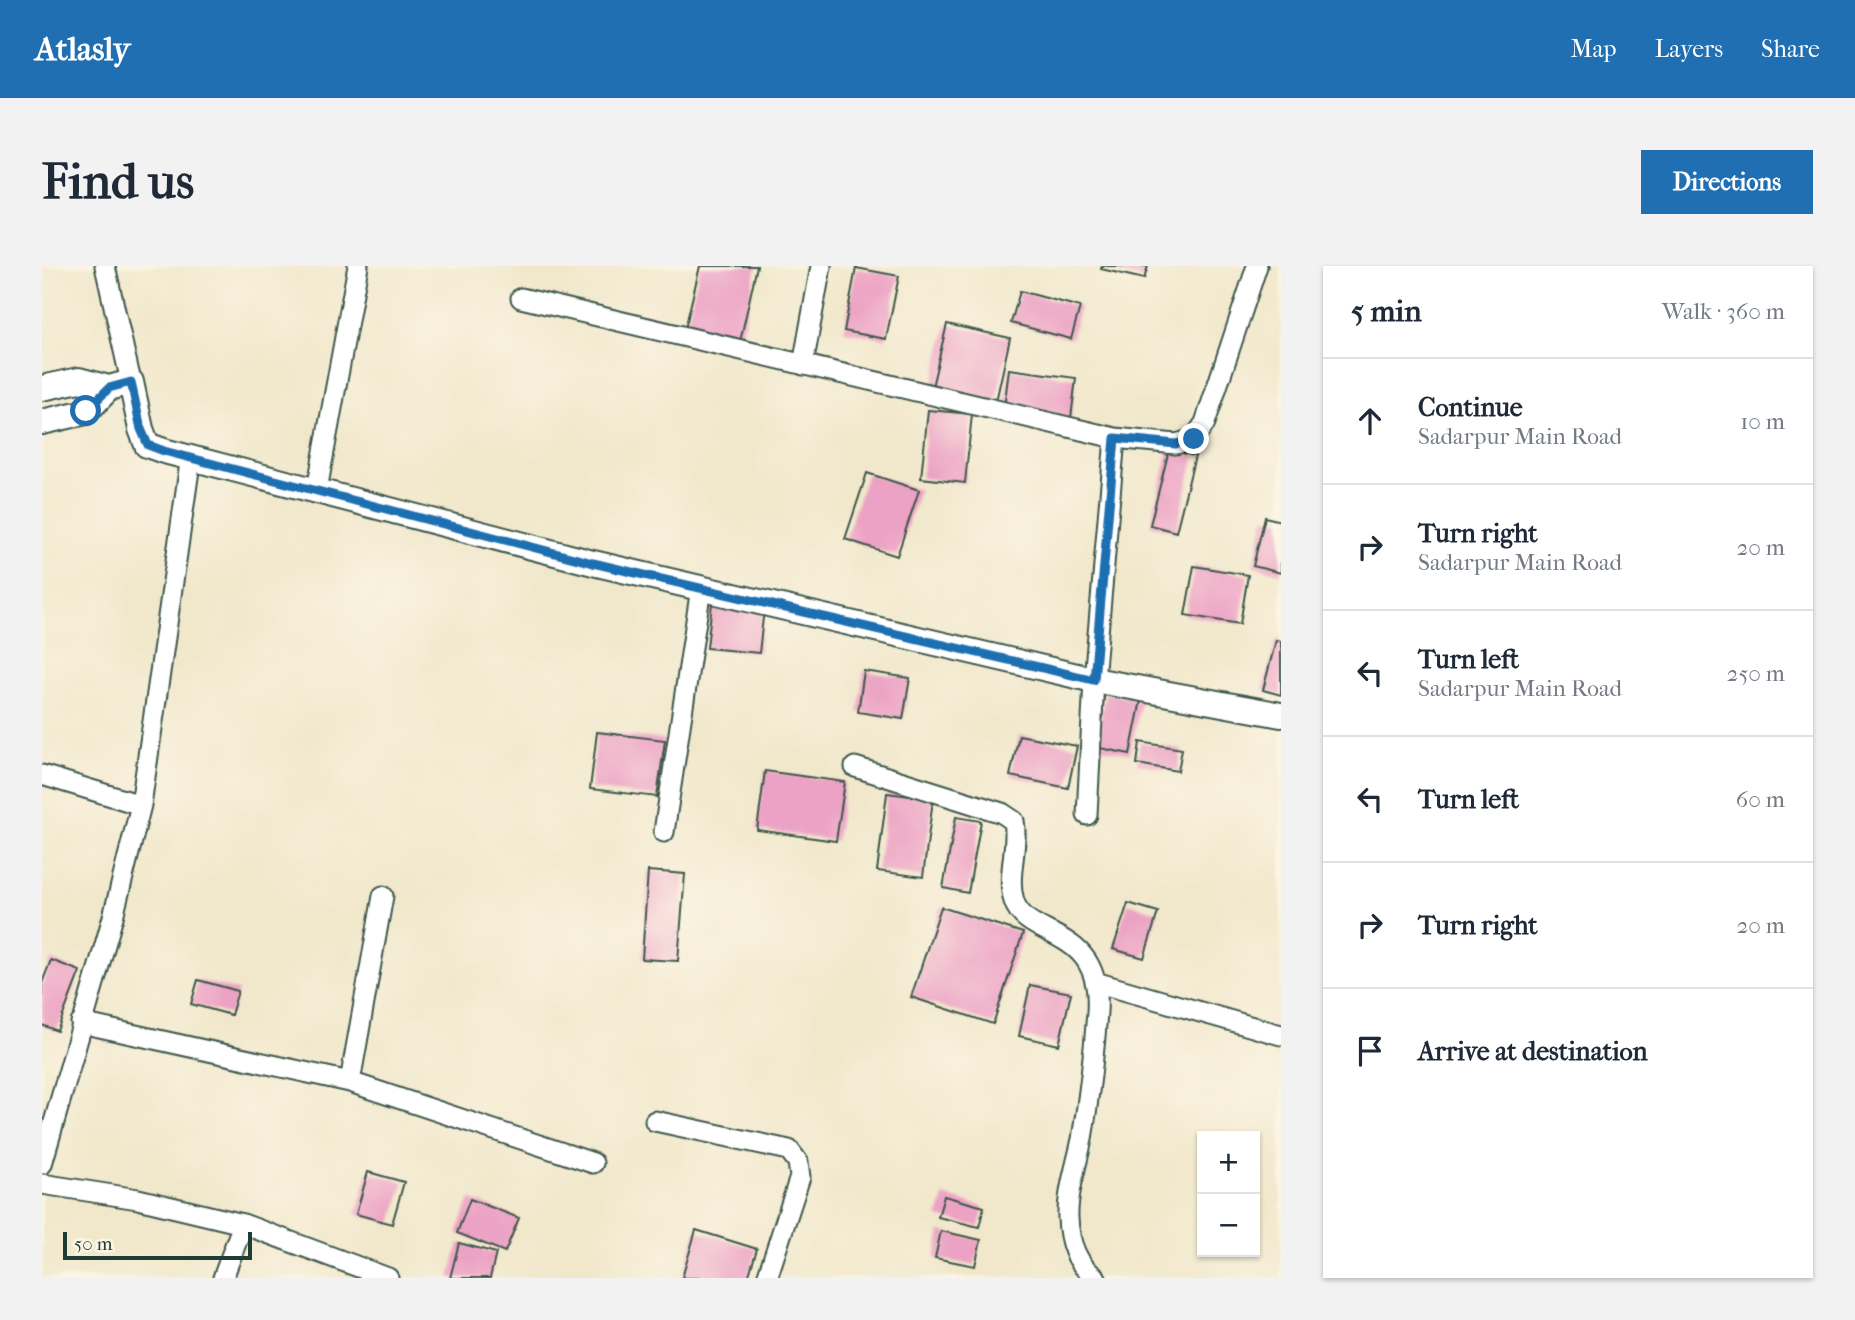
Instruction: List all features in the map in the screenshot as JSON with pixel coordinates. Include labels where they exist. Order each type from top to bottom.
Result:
[{"type":"street","points":[[105,266],[120,385],[148,445],[593,563],[1094,680],[1281,715]]},
{"type":"street","points":[[317,490],[358,266]]},
{"type":"street","points":[[803,365],[821,266]]},
{"type":"street","points":[[521,298],[1115,438],[1176,444],[1194,439],[1205,423],[1256,266]]},
{"type":"street","points":[[42,388],[79,380],[120,385]]},
{"type":"street","points":[[42,422],[86,411],[120,385]]},
{"type":"street","points":[[1087,815],[1094,680],[1115,438]]},
{"type":"street","points":[[42,1164],[113,917],[141,805],[191,456]]},
{"type":"street","points":[[664,832],[701,588]]},
{"type":"street","points":[[855,767],[1002,813],[1014,821],[1014,903],[1027,918],[1072,943],[1086,959],[1095,982],[1097,1008],[1089,1098],[1068,1217],[1073,1249],[1084,1270],[1096,1278]]},
{"type":"street","points":[[42,775],[141,805]]},
{"type":"street","points":[[350,1082],[383,896]]},
{"type":"street","points":[[1095,982],[1281,1035]]},
{"type":"street","points":[[81,1023],[350,1082],[593,1163]]},
{"type":"street","points":[[655,1121],[789,1150],[798,1162],[800,1177],[767,1278]]},
{"type":"street","points":[[42,1184],[138,1199],[243,1224],[388,1278]]},
{"type":"street","points":[[223,1278],[243,1224]]},
{"type":"building","points":[[700,266],[757,266],[740,342],[685,329]]},
{"type":"building","points":[[1102,266],[1148,266],[1144,279],[1101,269]]},
{"type":"building","points":[[856,268],[899,276],[886,339],[844,331]]},
{"type":"building","points":[[1020,291],[1080,307],[1071,339],[1011,323]]},
{"type":"building","points":[[947,324],[1010,338],[995,406],[931,391]]},
{"type":"building","points":[[1009,369],[1076,378],[1071,418],[1004,409]]},
{"type":"building","points":[[928,410],[972,414],[965,483],[921,478]]},
{"type":"building","points":[[1169,450],[1195,456],[1176,532],[1150,525]]},
{"type":"building","points":[[867,473],[919,490],[897,556],[845,539]]},
{"type":"building","points":[[1265,517],[1281,521],[1281,573],[1253,566]]},
{"type":"building","points":[[1194,566],[1248,575],[1240,624],[1185,615]]},
{"type":"building","points":[[712,603],[764,609],[759,653],[707,648]]},
{"type":"building","points":[[1276,640],[1281,641],[1281,695],[1263,690]]},
{"type":"building","points":[[864,671],[910,678],[903,719],[858,712]]},
{"type":"building","points":[[1105,693],[1141,700],[1130,754],[1095,747]]},
{"type":"building","points":[[597,732],[665,740],[657,797],[590,789]]},
{"type":"building","points":[[1019,735],[1077,746],[1068,788],[1010,776]]},
{"type":"building","points":[[1140,742],[1182,749],[1178,771],[1137,764]]},
{"type":"building","points":[[765,771],[845,782],[836,841],[757,830]]},
{"type":"building","points":[[887,793],[933,799],[923,877],[877,871]]},
{"type":"building","points":[[956,817],[981,821],[968,893],[943,888]]},
{"type":"building","points":[[648,871],[685,874],[678,961],[642,959]]},
{"type":"building","points":[[1128,903],[1158,912],[1144,958],[1113,949]]},
{"type":"building","points":[[941,907],[1023,933],[993,1024],[911,997]]},
{"type":"building","points":[[51,960],[80,971],[57,1031],[42,1025],[42,983]]},
{"type":"building","points":[[198,980],[238,991],[231,1015],[191,1004]]},
{"type":"building","points":[[1030,985],[1071,993],[1059,1045],[1019,1036]]},
{"type":"building","points":[[368,1172],[404,1182],[392,1224],[356,1214]]},
{"type":"building","points":[[944,1196],[984,1207],[979,1227],[938,1217]]},
{"type":"building","points":[[470,1199],[519,1218],[505,1252],[457,1233]]},
{"type":"building","points":[[696,1230],[757,1249],[748,1278],[682,1278]]},
{"type":"building","points":[[941,1231],[981,1240],[975,1266],[935,1258]]},
{"type":"building","points":[[459,1243],[496,1253],[490,1278],[450,1278]]},
{"type":"route","points":[[86,411],[109,388],[131,382],[141,429],[148,445],[164,451],[593,563],[1094,680],[1115,438],[1176,444],[1194,439]]}]
